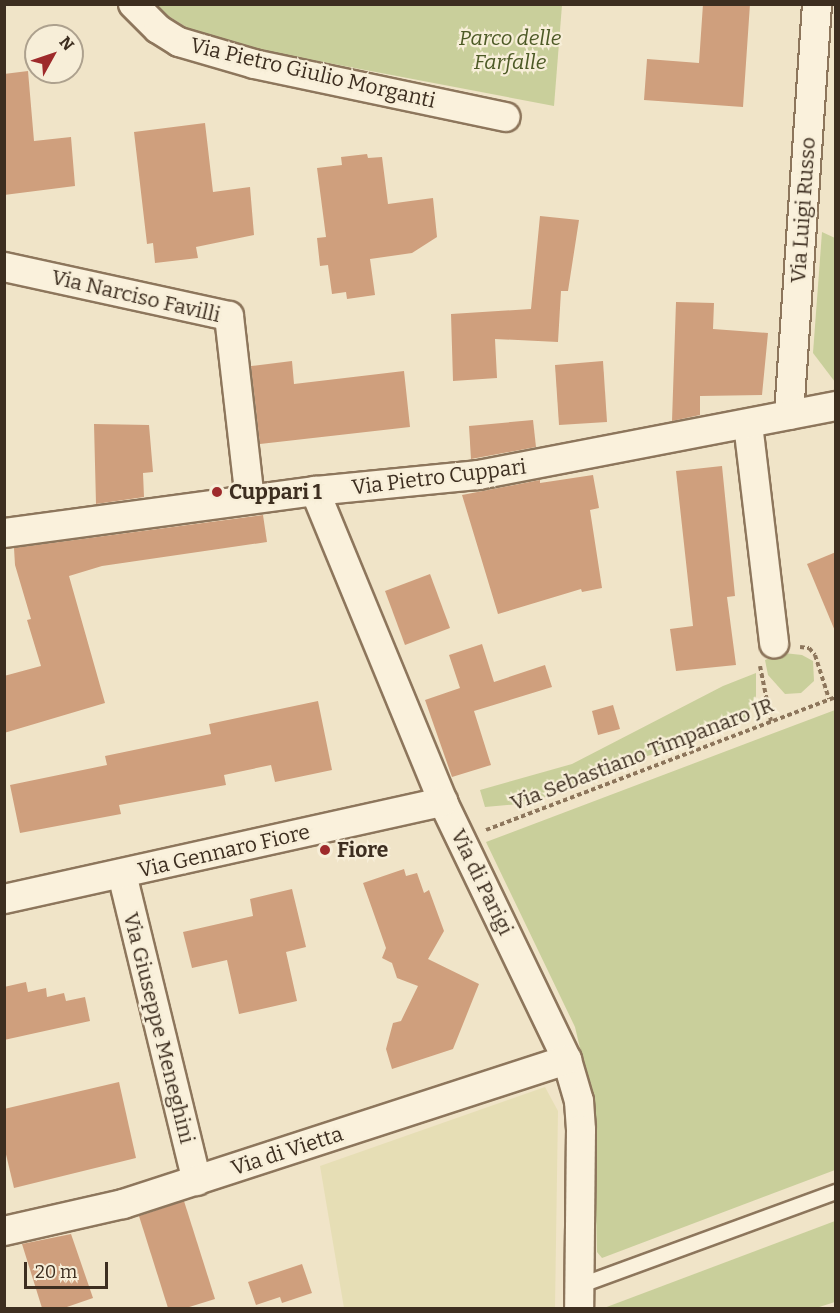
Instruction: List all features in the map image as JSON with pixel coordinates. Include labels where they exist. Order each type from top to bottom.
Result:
[{"type":"street","name":"Via Pietro Giulio Morganti","points":[[133,4],[158,29],[179,42],[254,64],[505,117]]},
{"type":"street","name":"Via Luigi Russo","points":[[789,415],[817,4]]},
{"type":"street","name":"Via Narciso Favilli","points":[[4,267],[230,316],[249,499]]},
{"type":"street","name":"Via Pietro Cuppari","points":[[4,533],[249,499],[501,471],[836,406]]},
{"type":"street","points":[[748,424],[774,643]]},
{"type":"street","name":"Via di Parigi","points":[[315,491],[443,802],[567,1060],[581,1122],[579,1297]]},
{"type":"street","name":"Via Gennaro Fiore","points":[[4,899],[443,802]]},
{"type":"street","name":"Via Giuseppe Meneghini","points":[[122,874],[197,1181]]},
{"type":"street","name":"Via di Vietta","points":[[4,1231],[123,1204],[567,1060]]},
{"type":"lane","name":"Via di Parigi","points":[[579,1297],[836,1192]]},
{"type":"path","points":[[771,721],[759,658],[774,643],[809,648],[815,655],[829,699]]},
{"type":"path","name":"Via Sebastiano Timpanaro JR","points":[[460,839],[836,697]]},
{"type":"shaded area","points":[[545,1087],[558,1111],[555,1308],[344,1308],[320,1166]]},
{"type":"green space","name":"Parco delle Farfalle","points":[[157,5],[562,5],[554,106],[281,54],[196,33],[157,9]]},
{"type":"green space","points":[[822,232],[835,238],[835,382],[813,353]]},
{"type":"green space","points":[[784,653],[802,655],[813,661],[814,681],[801,693],[785,694],[768,675],[765,660]]},
{"type":"green space","points":[[756,673],[756,696],[746,718],[734,726],[699,732],[675,749],[635,759],[531,803],[485,807],[480,790],[572,764],[723,686]]},
{"type":"green space","points":[[835,710],[835,1170],[602,1258],[597,1252],[593,1103],[575,1027],[486,842]]},
{"type":"green space","points":[[835,1221],[835,1302],[816,1308],[604,1308]]},
{"type":"building","points":[[703,4],[750,4],[743,107],[644,100],[647,59],[699,63]]},
{"type":"building","points":[[24,72],[24,84],[29,84],[34,141],[71,137],[75,186],[4,195],[4,74]]},
{"type":"building","points":[[205,123],[213,192],[250,187],[254,235],[196,247],[198,258],[155,263],[153,243],[147,244],[134,132]]},
{"type":"building","points":[[367,154],[368,158],[382,157],[388,204],[433,198],[437,237],[412,253],[370,259],[375,295],[347,299],[346,292],[332,294],[328,265],[320,266],[317,238],[326,237],[317,168],[342,165],[341,157]]},
{"type":"building","points":[[540,216],[579,220],[568,291],[561,291],[558,342],[495,339],[497,378],[453,381],[451,314],[531,309]]},
{"type":"building","points":[[676,302],[714,303],[713,329],[768,333],[762,395],[700,396],[700,415],[672,421]]},
{"type":"building","points":[[292,361],[294,384],[404,371],[410,427],[260,444],[251,366]]},
{"type":"building","points":[[603,361],[607,422],[559,425],[555,365]]},
{"type":"building","points":[[533,420],[536,447],[471,459],[469,426]]},
{"type":"building","points":[[94,424],[149,425],[153,472],[143,473],[144,497],[96,504]]},
{"type":"building","points":[[722,466],[735,596],[727,597],[736,665],[676,671],[670,629],[693,626],[676,471]]},
{"type":"building","points":[[593,475],[599,508],[590,510],[602,588],[582,592],[581,589],[498,614],[462,495],[540,480],[540,483]]},
{"type":"building","points":[[263,515],[267,542],[102,566],[69,576],[105,703],[4,733],[4,676],[41,666],[27,620],[31,619],[15,565],[14,548]]},
{"type":"building","points":[[836,552],[836,631],[835,631],[807,564]]},
{"type":"building","points":[[430,574],[450,628],[405,645],[385,591]]},
{"type":"building","points":[[482,644],[494,682],[545,665],[552,687],[474,711],[491,765],[452,777],[425,700],[460,688],[449,655]]},
{"type":"building","points":[[318,701],[332,770],[275,782],[271,765],[224,775],[226,785],[119,805],[121,814],[20,833],[10,785],[107,765],[105,756],[211,734],[209,724]]},
{"type":"building","points":[[613,705],[620,729],[598,735],[592,711]]},
{"type":"building","points":[[404,869],[406,876],[417,873],[424,893],[429,890],[444,931],[428,959],[479,984],[453,1049],[392,1069],[386,1049],[393,1023],[401,1021],[418,986],[397,978],[392,963],[382,958],[386,948],[363,883]]},
{"type":"building","points":[[292,889],[306,947],[286,952],[297,1001],[239,1014],[227,960],[192,968],[183,932],[253,916],[250,899]]},
{"type":"building","points":[[26,982],[28,992],[46,988],[47,997],[64,993],[66,1001],[85,997],[90,1021],[4,1040],[4,987]]},
{"type":"building","points":[[119,1082],[136,1158],[14,1188],[4,1146],[4,1109]]},
{"type":"building","points":[[184,1201],[215,1299],[186,1308],[168,1308],[139,1216]]},
{"type":"building","points":[[71,1234],[93,1298],[64,1308],[42,1308],[22,1244]]},
{"type":"building","points":[[302,1264],[312,1293],[282,1303],[280,1297],[256,1305],[248,1282]]},
{"type":"place","name":"Cuppari 1","points":[[217,492]]},
{"type":"place","name":"Fiore","points":[[325,850]]}]
